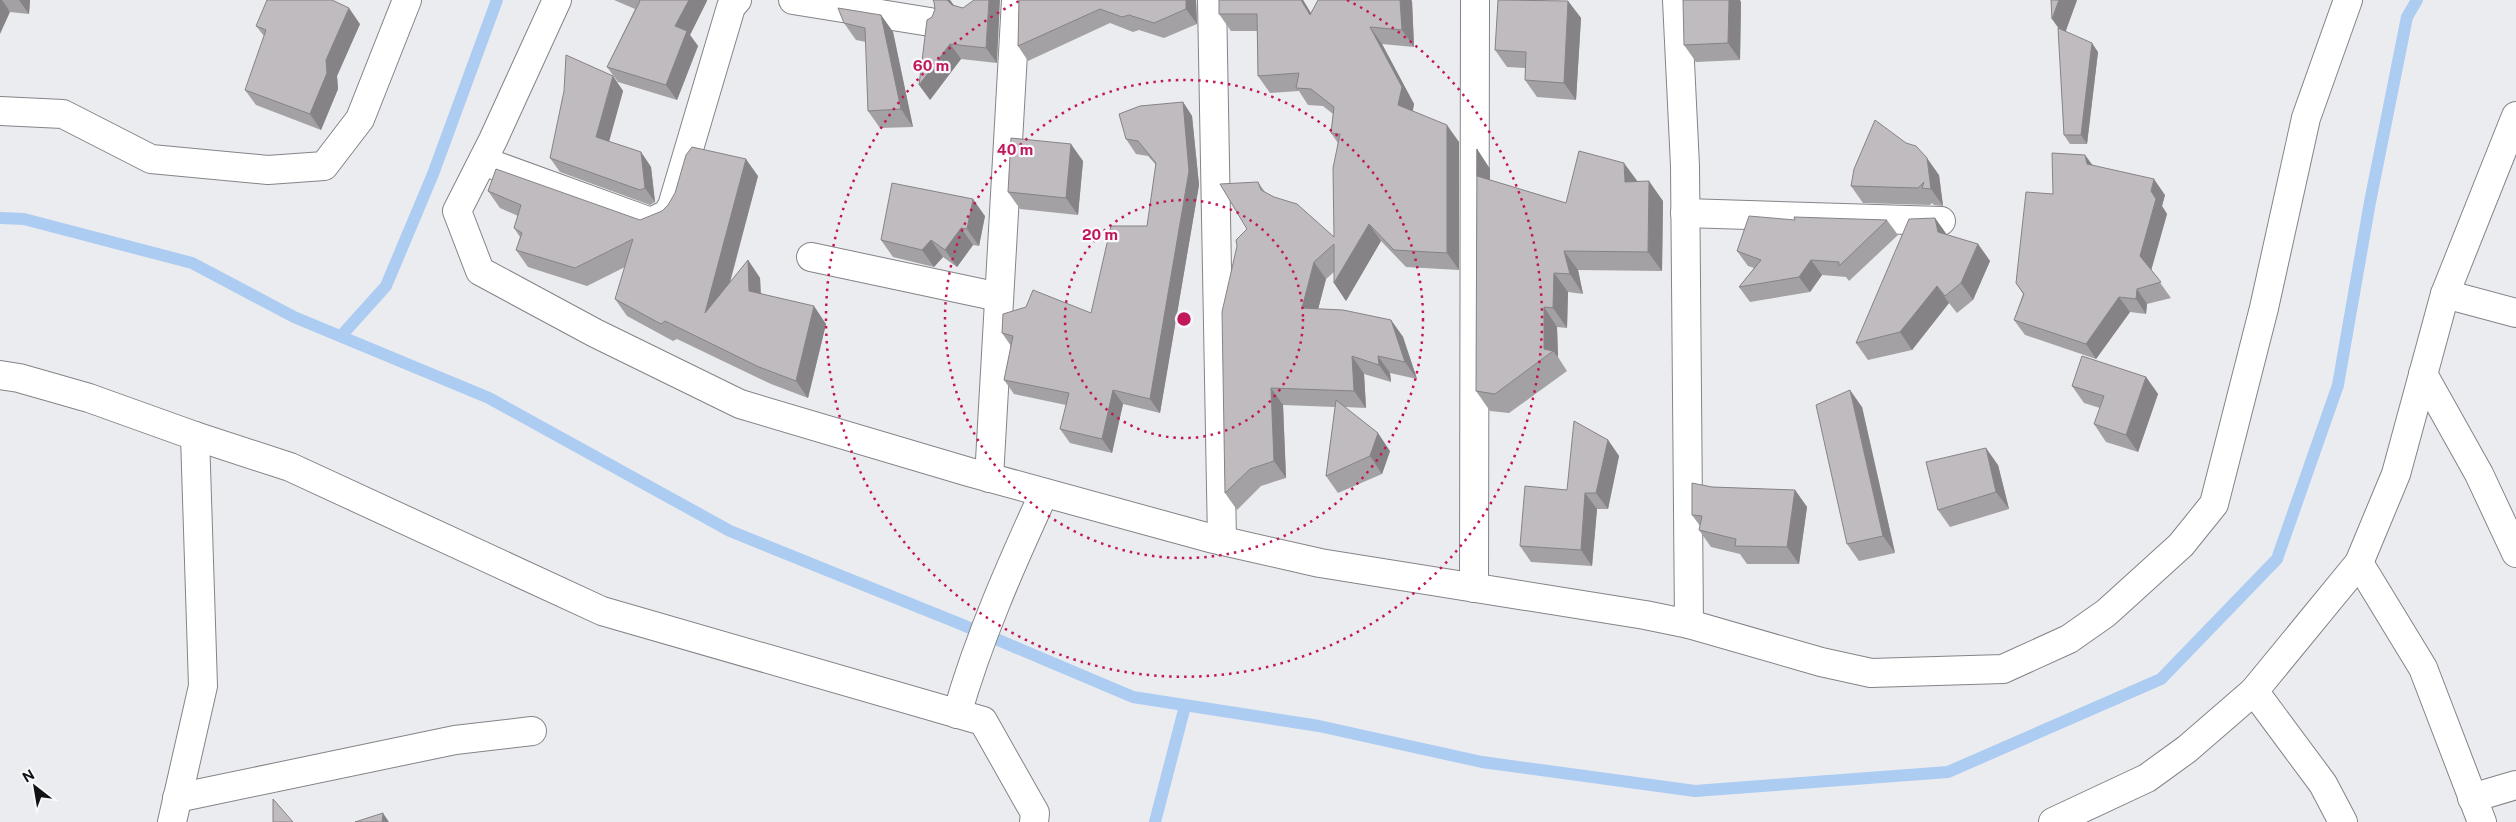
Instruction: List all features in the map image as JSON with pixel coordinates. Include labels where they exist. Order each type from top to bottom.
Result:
[{"type":"street","points":[[0,111],[63,114],[151,159],[268,170],[324,166],[360,119],[408,0]]},
{"type":"street","points":[[556,0],[483,161],[457,211],[480,271],[595,333],[740,404],[988,478],[1222,541],[1320,563],[1645,615],[1689,624],[1821,662],[1871,673],[2002,669],[2069,639],[2099,618],[2180,545],[2214,504],[2264,308],[2306,118],[2348,0]]},
{"type":"street","points":[[483,161],[651,222],[667,214],[672,206],[731,7],[737,0]]},
{"type":"street","points":[[793,0],[930,22]]},
{"type":"street","points":[[988,478],[1016,0]]},
{"type":"street","points":[[1212,0],[1222,541]]},
{"type":"street","points":[[1474,588],[1475,0]]},
{"type":"street","points":[[1677,0],[1685,213],[1689,624]]},
{"type":"street","points":[[2053,822],[2146,778],[2187,749],[2254,691],[2359,563],[2396,474],[2414,415],[2445,294],[2516,116]]},
{"type":"street","points":[[1685,213],[1941,221]]},
{"type":"street","points":[[811,257],[999,297]]},
{"type":"street","points":[[2445,294],[2516,313]]},
{"type":"street","points":[[2423,374],[2479,474],[2516,553]]},
{"type":"street","points":[[0,375],[19,378],[90,398],[195,436],[290,467],[602,611],[983,721],[1035,812],[1034,822]]},
{"type":"street","points":[[195,436],[203,686],[175,810],[454,740],[532,731]]},
{"type":"street","points":[[957,714],[971,666],[1012,564],[1044,493]]},
{"type":"street","points":[[2359,563],[2423,668],[2477,810],[2516,785]]},
{"type":"street","points":[[2254,691],[2323,784],[2343,822]]},
{"type":"building","points":[[267,0],[332,0],[349,8],[326,60],[327,73],[310,114],[245,90],[266,30],[256,26]]},
{"type":"building","points":[[639,0],[689,0],[675,26],[687,31],[666,85],[607,67]]},
{"type":"building","points":[[933,0],[947,0],[952,5],[963,8],[974,0],[989,0],[986,48],[950,44],[919,85],[927,20],[932,17],[935,9]]},
{"type":"building","points":[[1019,0],[1186,0],[1186,9],[1154,23],[1129,15],[1122,17],[1100,9],[1018,46]]},
{"type":"building","points":[[1219,0],[1301,0],[1310,15],[1318,0],[1400,0],[1402,30],[1370,27],[1402,87],[1398,105],[1447,125],[1447,253],[1394,250],[1369,224],[1334,283],[1334,244],[1314,262],[1302,308],[1343,310],[1391,320],[1405,362],[1378,356],[1379,365],[1352,356],[1354,391],[1271,388],[1274,461],[1250,469],[1225,493],[1222,312],[1237,246],[1236,240],[1247,229],[1220,184],[1258,182],[1261,190],[1274,197],[1297,204],[1334,237],[1333,168],[1340,134],[1331,133],[1334,107],[1311,89],[1296,88],[1299,73],[1258,76],[1257,14],[1219,14]]},
{"type":"building","points":[[1498,0],[1568,1],[1564,83],[1525,80],[1526,52],[1495,50]]},
{"type":"building","points":[[1683,0],[1729,0],[1728,43],[1684,45]]},
{"type":"building","points":[[2051,0],[2059,0],[2052,19]]},
{"type":"building","points":[[838,8],[881,15],[901,109],[868,111],[865,28],[844,23]]},
{"type":"building","points":[[2058,28],[2092,43],[2081,135],[2064,135]]},
{"type":"building","points":[[566,55],[613,76],[596,137],[641,152],[645,188],[640,190],[550,158],[564,91]]},
{"type":"building","points":[[1183,102],[1189,171],[1150,399],[1113,390],[1102,439],[1060,429],[1069,393],[1004,380],[1013,336],[1002,333],[1003,314],[1026,307],[1033,290],[1091,313],[1111,226],[1147,226],[1156,163],[1138,141],[1126,139],[1119,114],[1140,106]]},
{"type":"building","points":[[1875,120],[1906,143],[1916,146],[1927,158],[1931,189],[1922,188],[1924,182],[1918,188],[1851,186],[1854,169]]},
{"type":"building","points":[[1011,138],[1071,144],[1066,198],[1008,192]]},
{"type":"building","points":[[692,147],[746,159],[705,313],[748,260],[749,291],[814,306],[796,381],[759,367],[665,321],[661,324],[615,299],[633,239],[575,268],[516,250],[522,233],[514,228],[521,205],[488,191],[496,169],[640,220],[662,211],[668,205],[675,193],[686,155]]},
{"type":"building","points":[[1477,149],[1477,176],[1566,203],[1579,151],[1624,163],[1625,182],[1649,181],[1648,252],[1564,251],[1570,274],[1554,273],[1553,308],[1544,307],[1544,349],[1553,351],[1495,394],[1476,391]]},
{"type":"building","points":[[2052,153],[2085,155],[2087,164],[2154,179],[2151,191],[2156,199],[2140,256],[2161,282],[2137,289],[2136,299],[2119,297],[2086,344],[2014,320],[2024,294],[2016,283],[2026,192],[2053,194]]},
{"type":"building","points":[[892,183],[973,199],[967,229],[961,228],[945,250],[931,240],[922,250],[881,240]]},
{"type":"building","points":[[1749,216],[1795,220],[1794,217],[1887,220],[1839,266],[1839,262],[1811,260],[1799,277],[1739,287],[1761,260],[1737,251]]},
{"type":"building","points":[[1935,218],[1938,232],[1978,244],[1961,283],[1945,296],[1937,286],[1900,332],[1856,343],[1909,219]]},
{"type":"building","points":[[2082,356],[2146,377],[2126,435],[2094,424],[2104,396],[2072,386]]},
{"type":"building","points":[[1850,390],[1883,536],[1847,544],[1816,405]]},
{"type":"building","points":[[1336,400],[1378,433],[1370,456],[1326,476]]},
{"type":"building","points":[[1574,421],[1608,440],[1596,493],[1585,493],[1581,550],[1520,546],[1525,486],[1567,490]]},
{"type":"building","points":[[1986,448],[1996,492],[1938,510],[1926,462]]},
{"type":"building","points":[[1692,483],[1712,487],[1795,490],[1787,547],[1735,546],[1736,539],[1699,530],[1702,516],[1692,515]]},
{"type":"building","points":[[273,799],[293,822],[273,822]]},
{"type":"building","points":[[383,813],[382,822],[355,822]]},
{"type":"waterway","points":[[341,336],[386,286],[433,174],[497,0]]},
{"type":"waterway","points":[[0,218],[24,219],[192,263],[294,317],[489,398],[730,531],[958,623],[1133,697],[1319,726],[1482,762],[1695,791],[1948,772],[2161,679],[2277,559],[2338,385],[2370,202],[2407,17],[2417,0]]},
{"type":"waterway","points":[[1155,822],[1185,706]]}]
